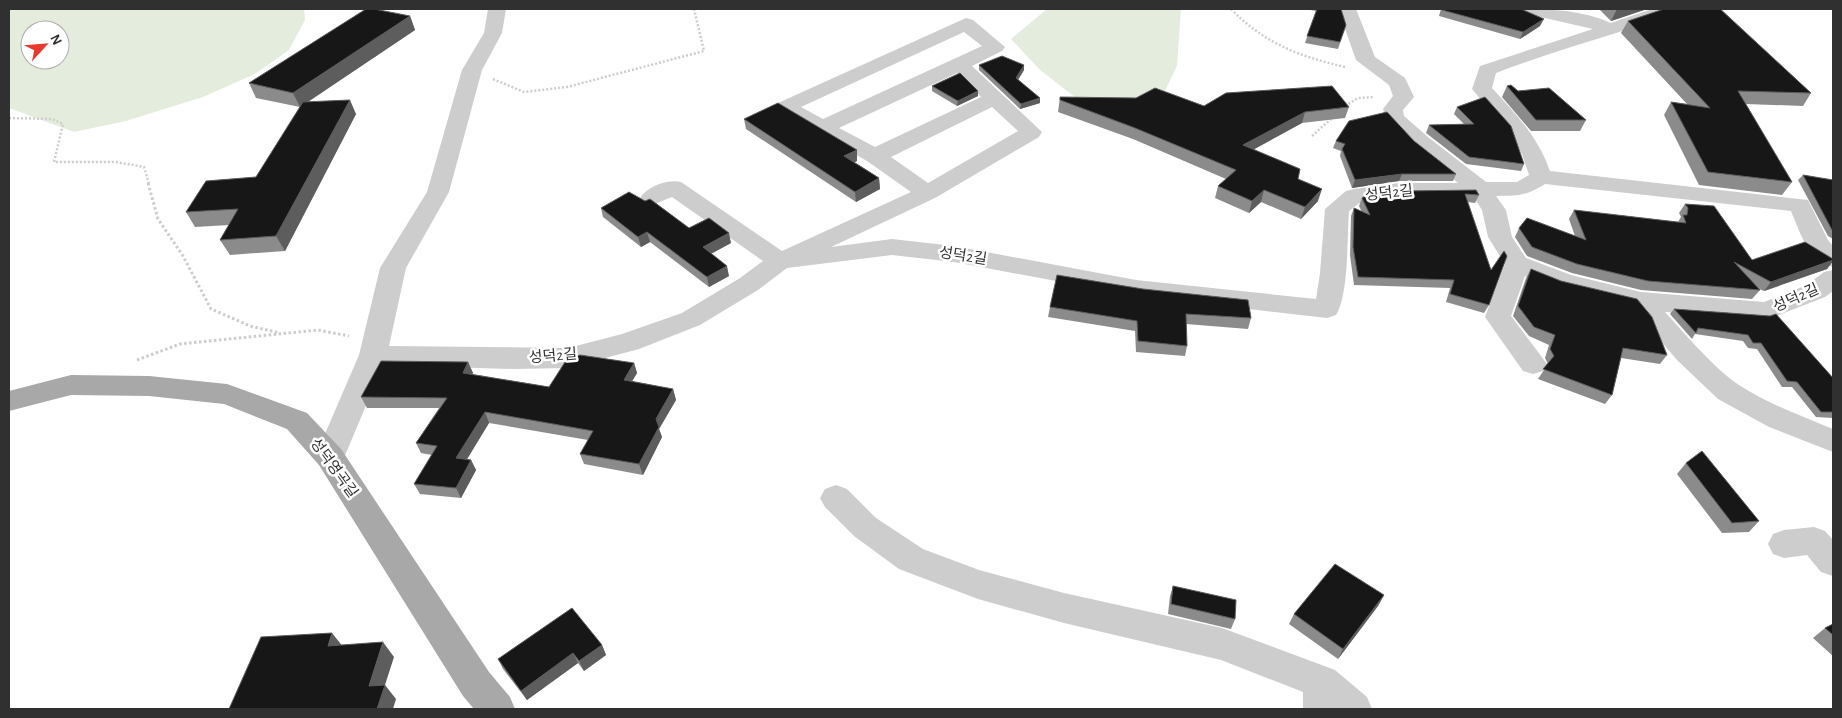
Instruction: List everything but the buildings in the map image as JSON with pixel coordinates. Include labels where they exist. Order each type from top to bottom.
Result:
[{"type":"main road","name":"성덕영곡길","points":[[9,401],[71,385],[149,386],[227,394],[297,421],[330,458],[476,684],[497,709]]},
{"type":"street","points":[[330,458],[373,355],[393,268],[438,192],[472,70],[492,33],[497,9]]},
{"type":"street","points":[[1347,9],[1366,60],[1398,82],[1404,97],[1393,109],[1394,118],[1420,142],[1480,189],[1494,210],[1500,237],[1517,264],[1498,317],[1533,364]]},
{"type":"street","points":[[1529,9],[1592,21],[1608,20],[1668,9]]},
{"type":"street","points":[[1608,20],[1559,43],[1520,56],[1487,70],[1482,89],[1521,133],[1533,154],[1541,177],[1800,205],[1817,244],[1833,259]]},
{"type":"street","points":[[824,127],[995,47],[966,24],[784,108],[824,127],[875,156],[927,193]]},
{"type":"street","points":[[652,198],[673,188],[780,261],[927,193],[1031,132],[959,65]]},
{"type":"street","points":[[875,156],[995,98]]},
{"type":"street","name":"성덕2길","points":[[373,355],[513,359],[568,358],[629,342],[691,319],[748,284],[780,261],[892,247],[954,254],[1136,288],[1327,309],[1337,209],[1354,196],[1399,190],[1522,189],[1541,177]]},
{"type":"street","name":"성덕2길","points":[[1517,264],[1565,282],[1641,301],[1766,311],[1816,291],[1833,278]]},
{"type":"street","points":[[1641,301],[1687,353],[1728,392],[1779,419],[1833,441]]},
{"type":"street","points":[[836,498],[864,527],[911,559],[978,584],[1064,608],[1222,644],[1322,696],[1354,709]]},
{"type":"street","points":[[1784,544],[1814,541],[1833,562]]},
{"type":"path","points":[[472,70],[524,92],[567,88],[704,51],[694,9]]},
{"type":"path","points":[[1231,9],[1254,31],[1280,46],[1320,61],[1349,68]]},
{"type":"path","points":[[1345,107],[1358,98],[1404,97]]},
{"type":"path","points":[[9,118],[52,119],[63,124],[54,162],[116,162],[144,167],[158,219],[183,256],[211,309],[250,326],[280,333]]},
{"type":"path","points":[[1312,136],[1332,118]]},
{"type":"path","points":[[134,361],[180,344],[318,330],[348,336],[373,355]]},
{"type":"green space","points":[[9,9],[304,9],[305,20],[289,50],[255,74],[203,97],[126,121],[74,132],[9,108]]},
{"type":"green space","points":[[1047,9],[1181,9],[1177,66],[1162,97],[1084,104],[1040,70],[1011,39]]}]
